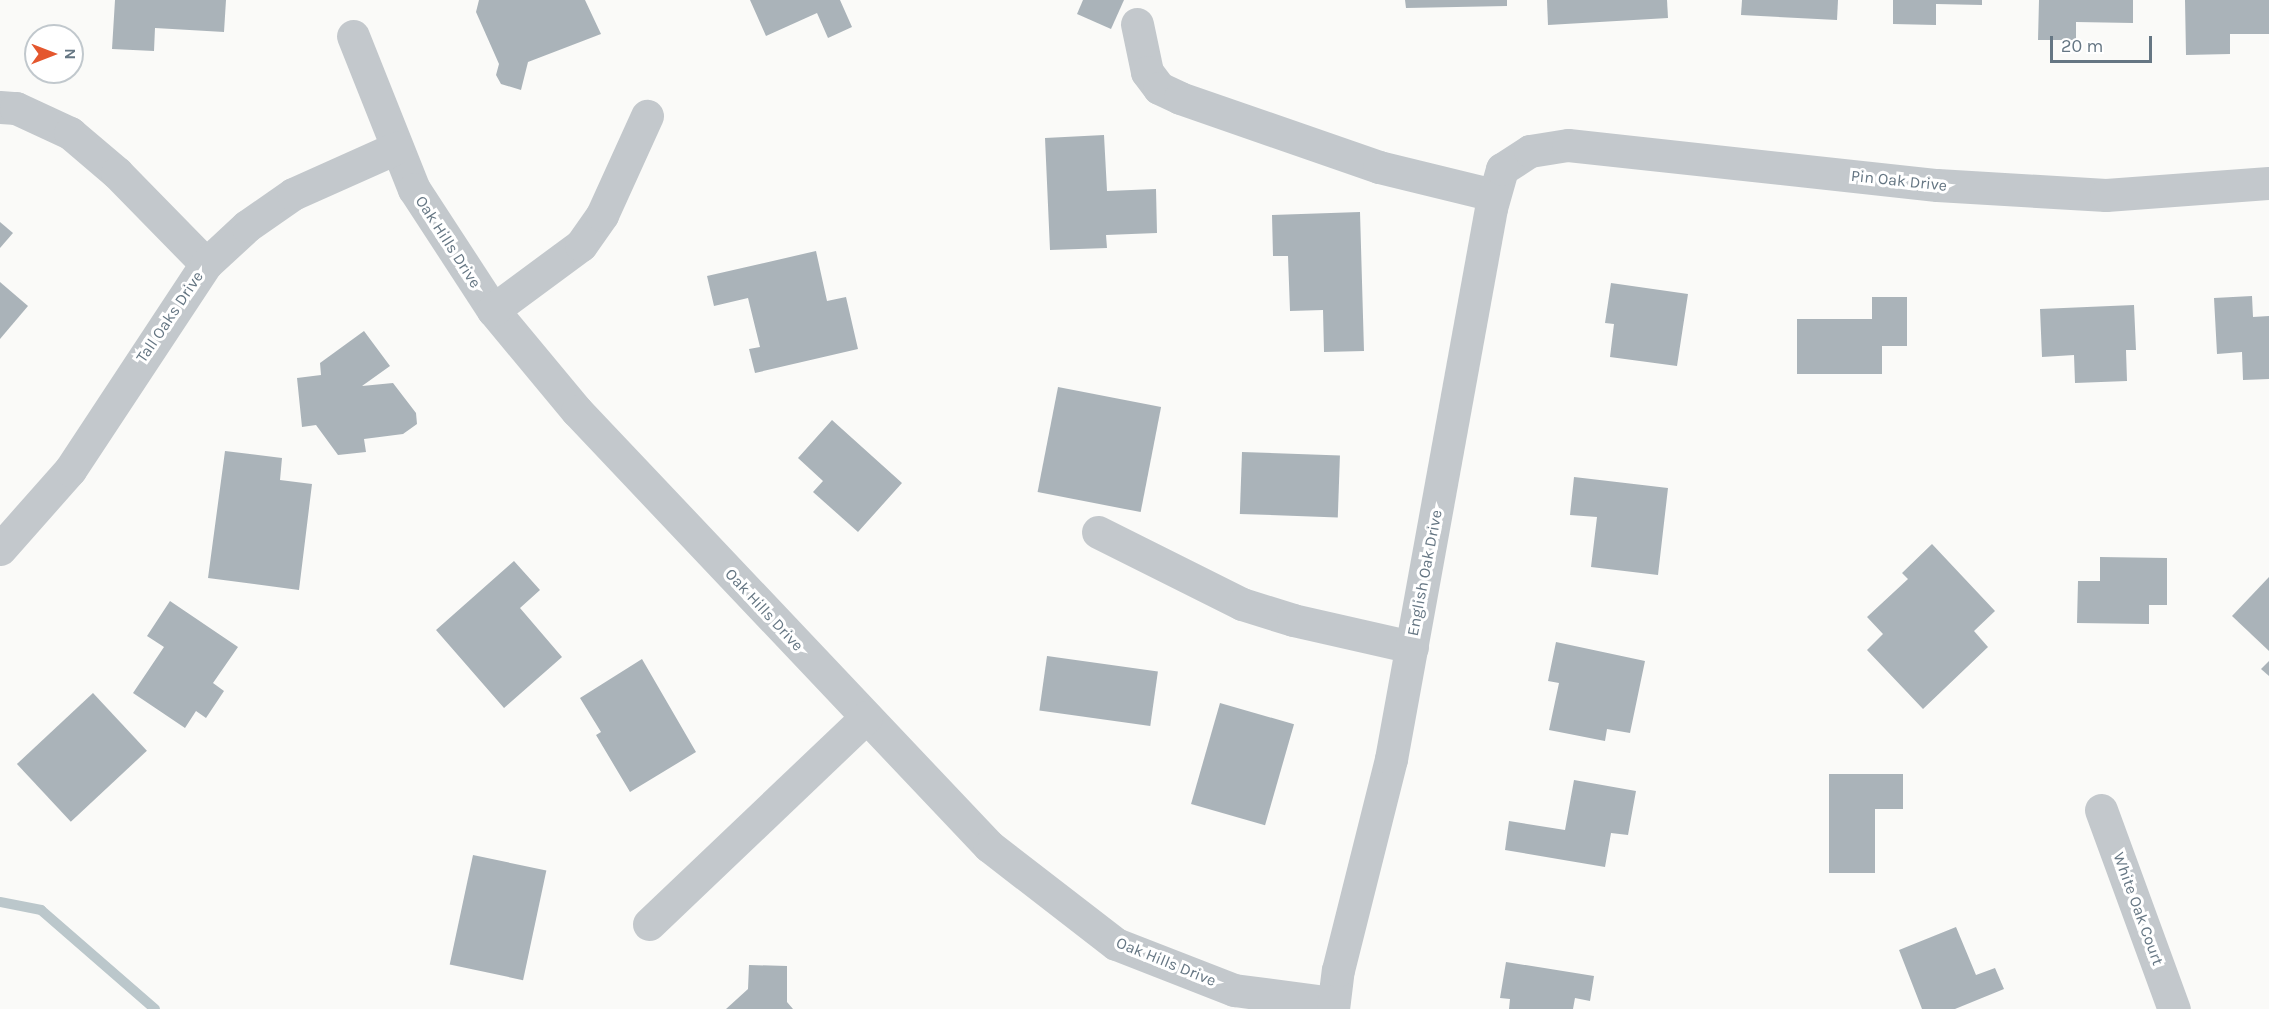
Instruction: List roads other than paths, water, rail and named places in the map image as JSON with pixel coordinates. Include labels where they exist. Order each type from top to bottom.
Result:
[{"type":"street","points":[[1137,24],[1147,72],[1159,88],[1180,98],[1379,167],[1494,195]]},
{"type":"street","name":"Oak Hills Drive","points":[[353,36],[414,189],[493,310],[577,411],[989,846],[1116,944],[1234,990],[1333,1006]]},
{"type":"street","points":[[0,107],[16,108],[70,134],[117,173],[206,264]]},
{"type":"street","points":[[493,310],[581,245],[602,215],[647,116]]},
{"type":"street","name":"Pin Oak Drive","points":[[1530,151],[1568,145],[1937,185],[2106,195],[2269,183]]},
{"type":"street","name":"Tall Oaks Drive","points":[[0,549],[70,470],[206,264],[247,226],[293,194],[396,148]]},
{"type":"street","name":"English Oak Drive","points":[[1333,1006],[1338,970],[1391,759],[1494,195],[1502,169],[1530,151]]},
{"type":"street","points":[[1098,532],[1242,604],[1293,620],[1412,647]]},
{"type":"street","points":[[649,924],[866,717]]},
{"type":"street","name":"White Oak Court","points":[[2101,810],[2174,1009]]},
{"type":"waterway","points":[[0,902],[41,910],[155,1009]]}]
